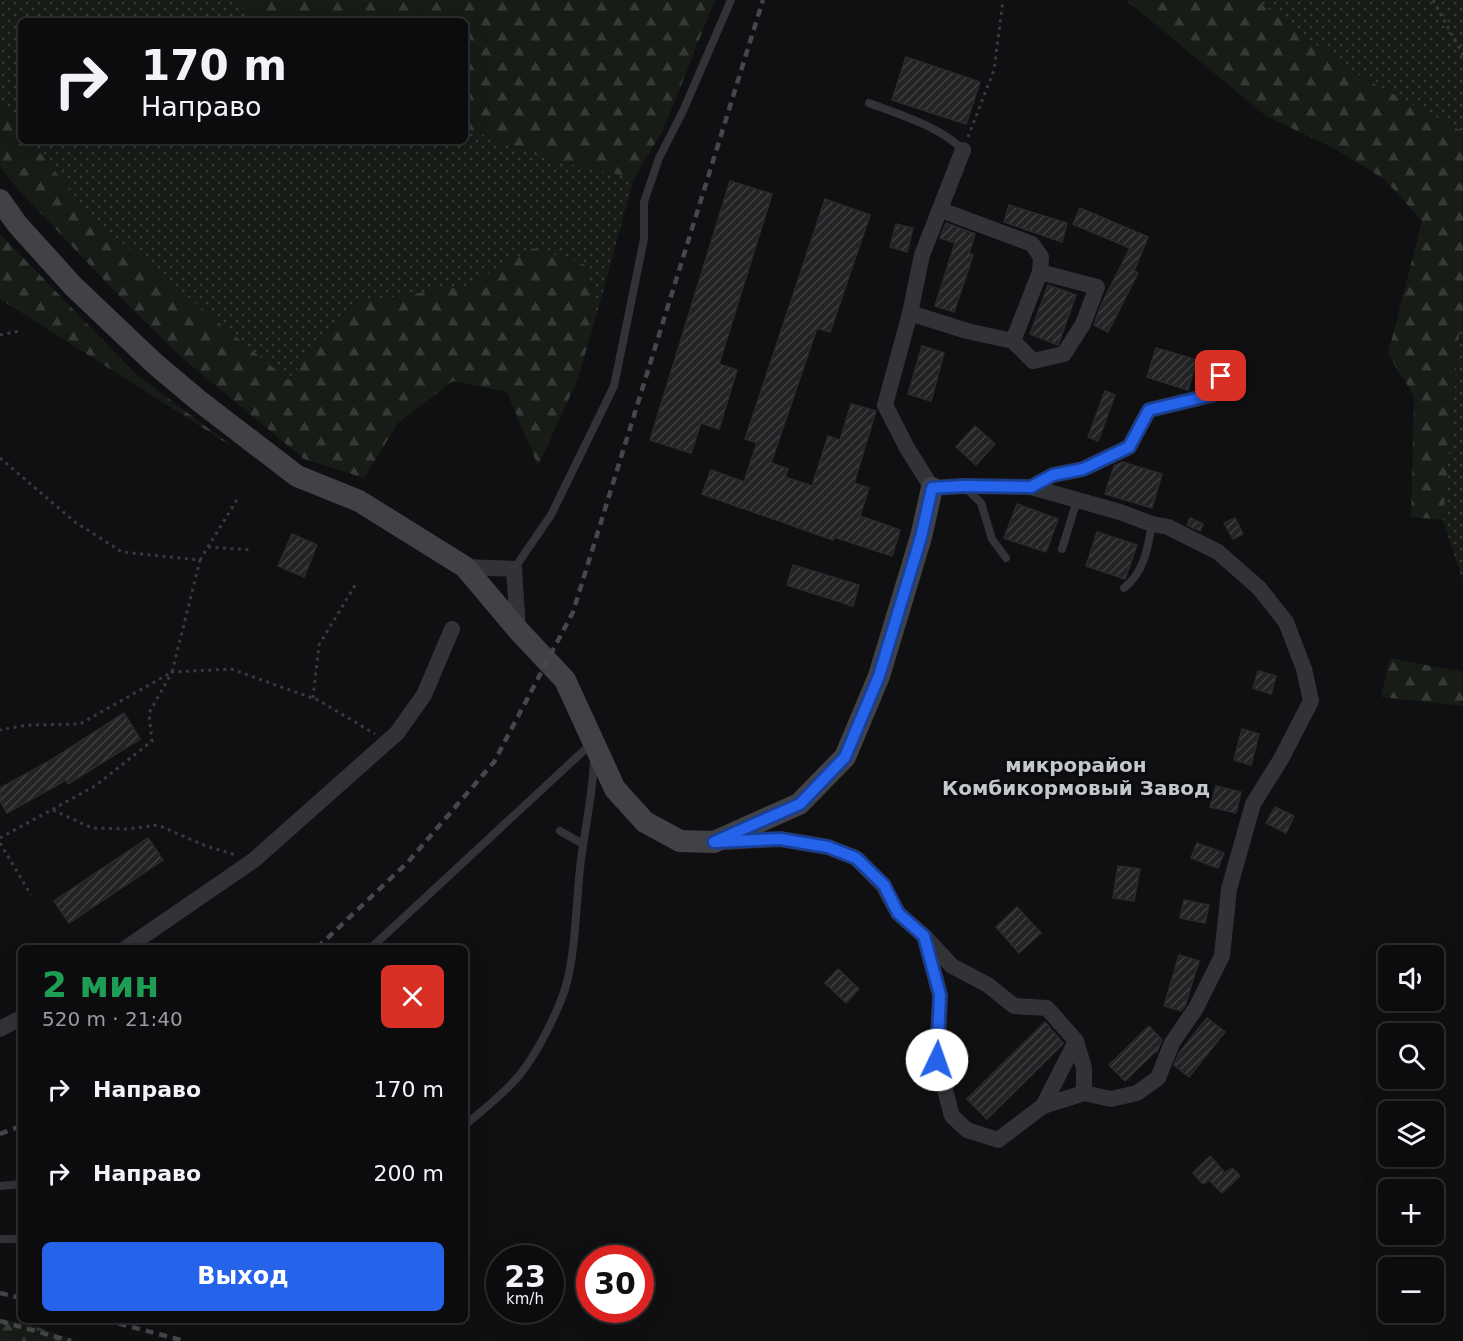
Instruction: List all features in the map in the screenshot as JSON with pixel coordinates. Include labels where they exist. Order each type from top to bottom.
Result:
[{"type":"street","points":[[714,842],[800,804],[845,757],[879,676],[921,537],[932,488],[907,448],[885,405],[910,313],[922,255],[963,150]]},
{"type":"street","points":[[0,200],[17,224],[73,286],[146,356],[198,400],[297,476],[359,501],[465,567],[518,630],[565,680],[594,741],[604,789],[645,822],[680,841],[780,839],[828,847],[856,858],[884,885],[898,913],[952,966],[988,986],[1014,1006],[1047,1008],[1076,1041],[1084,1068],[1084,1093]]},
{"type":"street","points":[[940,210],[1032,244],[1041,257],[1040,272],[1013,341]]},
{"type":"street","points":[[910,313],[968,331],[1013,341],[1032,362],[1064,354],[1083,324],[1097,286],[1040,272]]},
{"type":"street","points":[[1031,487],[1053,475],[1083,469],[1129,447],[1149,410],[1212,395],[1229,358]]},
{"type":"street","points":[[924,936],[940,995],[937,1060],[952,1116],[967,1130],[998,1140],[1043,1106],[1084,1093],[1111,1100],[1137,1093],[1158,1078],[1172,1043],[1196,1008],[1221,956],[1229,889],[1253,804],[1281,759],[1311,701],[1304,669],[1286,622],[1259,588],[1218,552],[1167,527],[1031,487],[932,488]]},
{"type":"street","points":[[465,567],[514,569],[518,630]]},
{"type":"street","points":[[130,945],[254,860],[397,733],[424,695],[452,629]]},
{"type":"street","points":[[0,1029],[18,1020]]},
{"type":"street","points":[[1043,1106],[1076,1041]]},
{"type":"lane","points":[[514,569],[551,515],[614,386],[644,239],[644,202],[659,158],[683,111],[731,0]]},
{"type":"lane","points":[[869,104],[915,121],[954,141],[963,150]]},
{"type":"lane","points":[[963,486],[981,503],[992,539],[1006,558]]},
{"type":"lane","points":[[1062,549],[1077,500]]},
{"type":"lane","points":[[1124,588],[1134,581],[1147,552],[1152,524]]},
{"type":"lane","points":[[374,945],[594,741]]},
{"type":"lane","points":[[468,1122],[517,1078],[535,1052],[566,984],[572,954],[583,844],[604,789]]},
{"type":"lane","points":[[560,831],[583,844]]},
{"type":"lane","points":[[0,1186],[18,1184]]},
{"type":"lane","points":[[0,1239],[18,1239]]},
{"type":"path","points":[[963,150],[994,70],[1003,0]]},
{"type":"path","points":[[1433,0],[1463,55]]},
{"type":"path","points":[[0,335],[19,331]]},
{"type":"path","points":[[0,458],[75,522],[122,552],[200,560]]},
{"type":"path","points":[[0,838],[95,786],[152,741],[149,713],[172,672],[200,560],[238,498]]},
{"type":"path","points":[[208,547],[252,550]]},
{"type":"path","points":[[313,698],[319,645],[357,582]]},
{"type":"path","points":[[0,730],[28,725],[80,724],[172,672],[231,669],[313,698],[387,742]]},
{"type":"path","points":[[53,810],[92,828],[128,829],[158,825],[206,846],[254,860]]},
{"type":"path","points":[[0,843],[31,895]]},
{"type":"green space","points":[[0,0],[241,0],[242,9],[255,18],[18,18],[18,124],[0,101]]},
{"type":"green space","points":[[241,0],[715,0],[663,130],[634,178],[544,158],[468,129],[468,18],[255,18],[242,9]]},
{"type":"green space","points":[[1126,0],[1256,0],[1351,71],[1463,132],[1463,329],[1459,334],[1443,520],[1411,517],[1414,396],[1388,354],[1422,221],[1384,179],[1335,149],[1266,116]]},
{"type":"green space","points":[[1256,0],[1463,0],[1463,132],[1351,71]]},
{"type":"green space","points":[[0,101],[18,124],[18,144],[33,144],[92,218],[288,380],[353,303],[466,286],[533,248],[586,265],[597,314],[577,381],[538,466],[507,392],[453,381],[398,423],[364,478],[304,459],[180,356],[119,296],[16,187],[0,166]]},
{"type":"green space","points":[[468,129],[544,158],[634,178],[597,314],[586,265],[533,248],[466,286],[353,303],[288,380],[92,218],[33,144],[468,144]]},
{"type":"green space","points":[[0,234],[137,375],[236,449],[0,299]]},
{"type":"green space","points":[[1463,329],[1463,581],[1443,520],[1459,334]]},
{"type":"green space","points":[[1390,658],[1463,672],[1463,706],[1381,697]]},
{"type":"green space","points":[[0,1319],[32,1325],[75,1341],[0,1341]]},
{"type":"building","points":[[906,57],[980,82],[966,124],[892,100]]},
{"type":"building","points":[[730,181],[772,194],[719,364],[737,370],[719,429],[701,423],[691,453],[650,440]]},
{"type":"building","points":[[825,199],[870,215],[830,332],[817,328],[771,463],[788,469],[785,477],[812,486],[828,436],[840,440],[851,404],[876,411],[854,483],[869,488],[860,516],[900,530],[892,556],[834,537],[833,540],[702,494],[711,470],[744,482],[757,443],[745,439]]},
{"type":"building","points":[[1009,205],[1067,223],[1062,242],[1004,222]]},
{"type":"building","points":[[1080,208],[1148,237],[1134,271],[1138,273],[1108,332],[1094,325],[1101,305],[1130,248],[1073,224]]},
{"type":"building","points":[[946,223],[975,234],[969,253],[973,255],[954,312],[935,306],[955,243],[940,238]]},
{"type":"building","points":[[896,224],[913,228],[907,252],[890,247]]},
{"type":"building","points":[[1048,285],[1076,295],[1058,345],[1030,334]]},
{"type":"building","points":[[922,346],[944,353],[931,401],[908,394]]},
{"type":"building","points":[[1156,348],[1197,360],[1188,390],[1147,377]]},
{"type":"building","points":[[1105,391],[1115,395],[1098,441],[1088,437]]},
{"type":"building","points":[[975,426],[995,444],[976,465],[956,447]]},
{"type":"building","points":[[1122,462],[1162,474],[1152,508],[1105,494],[1114,466]]},
{"type":"building","points":[[1017,504],[1058,519],[1046,552],[1004,538]]},
{"type":"building","points":[[1190,518],[1203,524],[1200,531],[1187,525]]},
{"type":"building","points":[[1235,518],[1243,534],[1233,539],[1224,523]]},
{"type":"building","points":[[1097,532],[1137,545],[1125,579],[1086,566]]},
{"type":"building","points":[[292,534],[317,545],[304,577],[278,566]]},
{"type":"building","points":[[793,565],[859,585],[853,606],[787,585]]},
{"type":"building","points":[[1258,671],[1276,676],[1271,694],[1253,688]]},
{"type":"building","points":[[124,713],[140,739],[68,784],[66,780],[7,813],[0,801],[0,788],[53,759]]},
{"type":"building","points":[[1242,729],[1259,734],[1251,765],[1234,760]]},
{"type":"building","points":[[1216,786],[1241,792],[1236,813],[1210,807]]},
{"type":"building","points":[[1275,807],[1294,816],[1286,833],[1266,823]]},
{"type":"building","points":[[148,838],[163,860],[69,923],[54,901]]},
{"type":"building","points":[[1197,843],[1224,853],[1218,868],[1191,858]]},
{"type":"building","points":[[1118,866],[1140,869],[1134,901],[1113,898]]},
{"type":"building","points":[[1184,900],[1209,905],[1205,923],[1180,918]]},
{"type":"building","points":[[1017,907],[1041,933],[1019,953],[996,927]]},
{"type":"building","points":[[1179,955],[1199,961],[1185,1006],[1181,1011],[1164,1006]]},
{"type":"building","points":[[838,969],[859,989],[846,1003],[825,983]]},
{"type":"building","points":[[1207,1018],[1225,1032],[1189,1077],[1174,1065],[1179,1053]]},
{"type":"building","points":[[1045,1022],[1063,1044],[987,1119],[967,1099]]},
{"type":"building","points":[[1149,1026],[1162,1040],[1157,1052],[1125,1081],[1109,1065]]},
{"type":"building","points":[[1210,1156],[1225,1173],[1232,1168],[1240,1176],[1222,1193],[1209,1180],[1203,1184],[1193,1173]]},
{"type":"railway","points":[[320,945],[408,862],[494,762],[573,612],[763,0]]},
{"type":"railway","points":[[0,1134],[18,1127]]},
{"type":"railway","points":[[0,1293],[18,1297]]},
{"type":"railway","points":[[0,1321],[71,1341]]},
{"type":"railway","points":[[116,1323],[185,1341]]},
{"type":"district","name":"микрорайон Комбикормовый Завод","points":[[1076,776]]},
{"type":"route","points":[[937,1060],[940,995],[924,936],[898,913],[884,885],[856,858],[828,847],[780,839],[714,842],[800,804],[845,757],[879,676],[921,537],[932,488],[1031,487],[1053,475],[1083,469],[1129,447],[1149,410],[1212,395],[1221,376]]}]
